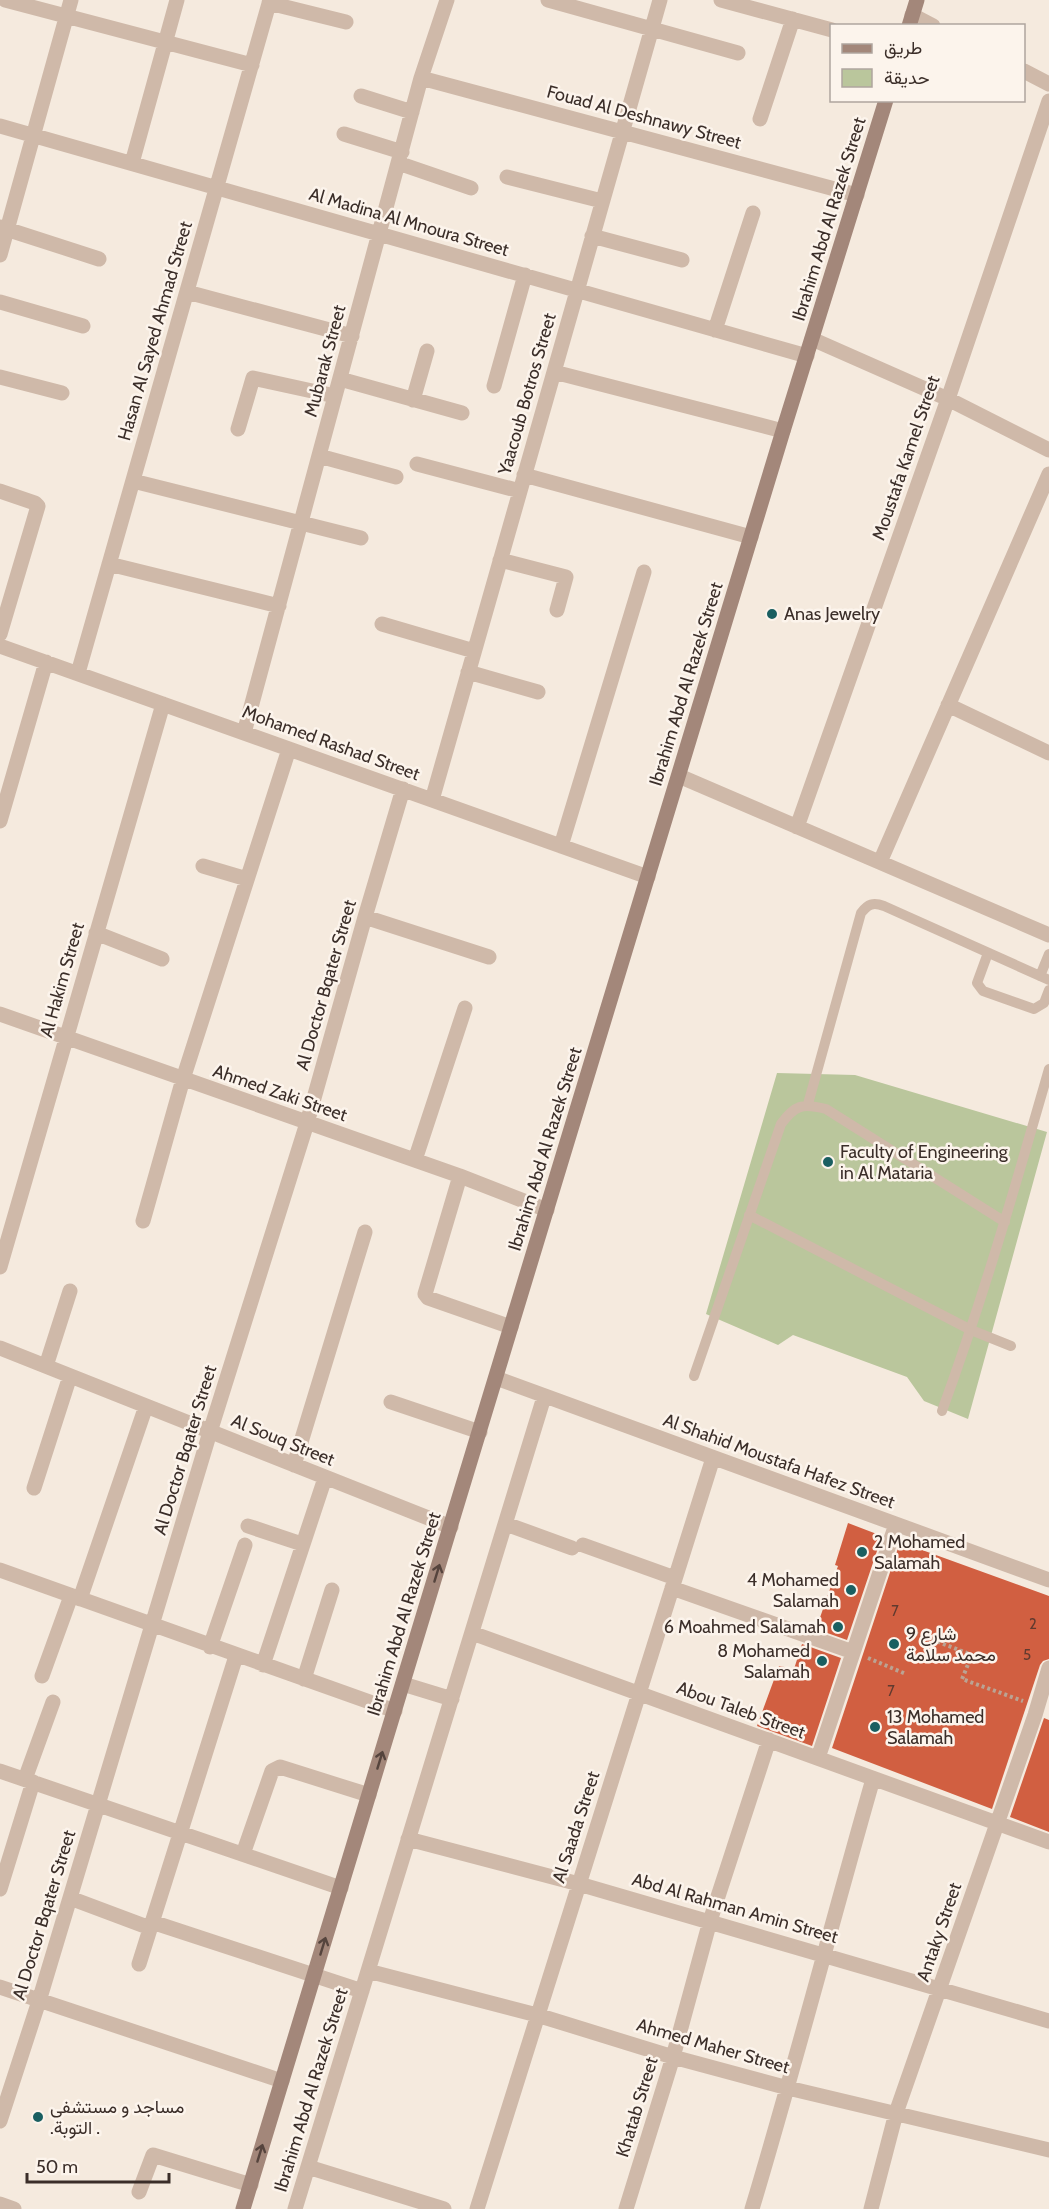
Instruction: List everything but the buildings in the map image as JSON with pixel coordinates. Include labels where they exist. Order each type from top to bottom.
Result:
[{"type":"main road","points":[[911,20],[917,0]]},
{"type":"main road","name":"Ibrahim Abd Al Razek Street","points":[[243,2209],[783,431],[885,102]]},
{"type":"street","points":[[5,0],[252,65]]},
{"type":"street","points":[[0,255],[4,229],[71,0]]},
{"type":"street","points":[[132,163],[177,0]]},
{"type":"street","name":"Mubarak Street","points":[[244,733],[421,78],[447,0]]},
{"type":"street","points":[[548,0],[738,53]]},
{"type":"street","name":"Yaacoub Botros Street","points":[[432,800],[660,0]]},
{"type":"street","points":[[721,0],[830,30]]},
{"type":"street","points":[[270,1],[346,22]]},
{"type":"street","name":"Hasan Al Sayed Ahmad Street","points":[[78,673],[270,1]]},
{"type":"street","points":[[760,119],[793,19]]},
{"type":"street","points":[[911,20],[926,24]]},
{"type":"street","points":[[1025,72],[1049,84]]},
{"type":"street","name":"Fouad Al Deshnawy Street","points":[[421,78],[856,195]]},
{"type":"street","points":[[361,96],[412,112]]},
{"type":"street","name":"Moustafa Kamel Street","points":[[797,827],[948,399],[1049,101]]},
{"type":"street","name":"Al Madina Al Mnoura Street","points":[[0,126],[807,356]]},
{"type":"street","points":[[344,134],[471,188]]},
{"type":"street","points":[[507,177],[602,201]]},
{"type":"street","points":[[716,330],[753,213]]},
{"type":"street","points":[[4,229],[99,259]]},
{"type":"street","points":[[592,236],[682,260]]},
{"type":"street","points":[[495,386],[525,275]]},
{"type":"street","points":[[187,292],[352,336]]},
{"type":"street","points":[[0,302],[83,326]]},
{"type":"street","points":[[812,339],[948,399],[1049,450]]},
{"type":"street","points":[[413,400],[427,351]]},
{"type":"street","points":[[554,372],[783,431]]},
{"type":"street","points":[[0,377],[62,393]]},
{"type":"street","points":[[238,429],[253,378],[335,396]]},
{"type":"street","points":[[340,379],[462,414]]},
{"type":"street","points":[[319,456],[396,477]]},
{"type":"street","points":[[417,464],[520,491]]},
{"type":"street","points":[[880,862],[1049,474]]},
{"type":"street","points":[[525,475],[751,537]]},
{"type":"street","points":[[133,481],[361,538]]},
{"type":"street","points":[[0,490],[35,502],[38,506],[0,634]]},
{"type":"street","points":[[500,560],[566,577],[557,610]]},
{"type":"street","points":[[109,564],[279,606]]},
{"type":"street","points":[[561,846],[644,572]]},
{"type":"street","points":[[382,624],[474,651]]},
{"type":"street","name":"Mohamed Rashad Street","points":[[0,646],[648,877]]},
{"type":"street","points":[[0,821],[46,662]]},
{"type":"street","points":[[468,672],[538,692]]},
{"type":"street","name":"Al Hakim Street","points":[[0,1267],[163,704]]},
{"type":"street","points":[[948,705],[1049,753]]},
{"type":"street","points":[[143,1221],[183,1079],[288,748]]},
{"type":"street","points":[[679,776],[1049,935]]},
{"type":"street","name":"Al Doctor Bqater Street","points":[[0,2121],[39,2001],[210,1432],[307,1123],[403,789]]},
{"type":"street","points":[[203,866],[247,879]]},
{"type":"street","points":[[365,917],[489,957]]},
{"type":"street","points":[[96,933],[162,958]]},
{"type":"street","points":[[415,1160],[465,1008]]},
{"type":"street","name":"Ahmed Zaki Street","points":[[0,1014],[460,1176],[547,1210]]},
{"type":"street","points":[[460,1176],[425,1294],[428,1298],[511,1327]]},
{"type":"street","points":[[294,1465],[364,1232]]},
{"type":"street","points":[[46,1366],[70,1291]]},
{"type":"street","name":"Al Souq Street","points":[[0,1348],[451,1527]]},
{"type":"street","points":[[34,1488],[70,1376]]},
{"type":"street","name":"Al Shahid Moustafa Hafez Street","points":[[496,1378],[1049,1580]]},
{"type":"street","name":"Ibrahim Abd Al Razek Street","points":[[295,2209],[544,1397]]},
{"type":"street","points":[[392,1402],[480,1432]]},
{"type":"street","points":[[42,1676],[75,1598],[146,1406]]},
{"type":"street","name":"Al Saada Street","points":[[477,2209],[713,1458]]},
{"type":"street","points":[[263,1665],[325,1478]]},
{"type":"street","points":[[506,1524],[577,1546],[853,1652]]},
{"type":"street","points":[[818,1758],[896,1524]]},
{"type":"street","points":[[248,1526],[302,1544]]},
{"type":"street","points":[[210,1647],[245,1545]]},
{"type":"street","points":[[0,1570],[210,1647],[395,1711]]},
{"type":"street","points":[[303,1679],[332,1590]]},
{"type":"street","name":"Abou Taleb Street","points":[[472,1633],[1049,1842]]},
{"type":"street","points":[[139,1964],[236,1656]]},
{"type":"street","name":"Antaky Street","points":[[871,2209],[896,2113],[997,1824],[1041,1714],[1049,1668]]},
{"type":"street","points":[[403,1684],[452,1699]]},
{"type":"street","points":[[0,1889],[29,1780],[53,1702]]},
{"type":"street","name":"Khatab Street","points":[[626,2209],[673,2057],[710,1922],[769,1740]]},
{"type":"street","points":[[243,1854],[272,1771],[276,1768],[280,1767],[369,1795]]},
{"type":"street","points":[[0,1770],[340,1888]]},
{"type":"street","points":[[752,2209],[788,2088],[873,1779]]},
{"type":"street","name":"Abd Al Rahman Amin Street","points":[[408,1839],[579,1884],[1049,2021]]},
{"type":"street","points":[[70,1898],[362,1991]]},
{"type":"street","name":"Ahmed Maher Street","points":[[368,1971],[537,2015],[673,2057],[788,2088],[1049,2150]]},
{"type":"street","points":[[0,1987],[282,2081]]},
{"type":"street","points":[[139,2192],[153,2155],[250,2185]]},
{"type":"street","points":[[308,2168],[444,2209]]},
{"type":"street","points":[[0,2204],[14,2209]]},
{"type":"lane","points":[[808,1104],[861,913],[867,906],[876,903],[884,906],[1044,978],[1049,954]]},
{"type":"lane","points":[[988,953],[977,983],[983,991],[1035,1009],[1044,1004],[1049,990]]},
{"type":"lane","points":[[942,1411],[971,1330],[1005,1222],[1049,1069]]},
{"type":"lane","points":[[694,1376],[780,1124],[792,1110],[808,1104],[826,1109],[1005,1222]]},
{"type":"lane","points":[[749,1215],[971,1330],[1011,1346]]},
{"type":"path","points":[[915,1633],[972,1655],[962,1679],[1041,1714]]},
{"type":"path","points":[[853,1652],[906,1674]]},
{"type":"green space","points":[[777,1073],[855,1075],[1047,1132],[968,1419],[924,1401],[907,1377],[793,1335],[778,1345],[706,1314]]},
{"type":"place","name":"Anas Jewelry","points":[[772,614]]},
{"type":"place","name":"Faculty of Engineering in Al Mataria","points":[[828,1162]]},
{"type":"place","name":"2 Mohamed Salamah","points":[[862,1552]]},
{"type":"place","name":"4 Mohamed Salamah","points":[[851,1590]]},
{"type":"place","name":"6 Moahmed Salamah","points":[[838,1627]]},
{"type":"place","name":"9 شارع محمد سلامة","points":[[894,1644]]},
{"type":"place","name":"8 Mohamed Salamah","points":[[822,1661]]},
{"type":"place","name":"13 Mohamed Salamah","points":[[875,1727]]},
{"type":"place","name":"مساجد و مستشفى .التوبة .","points":[[38,2117]]}]
